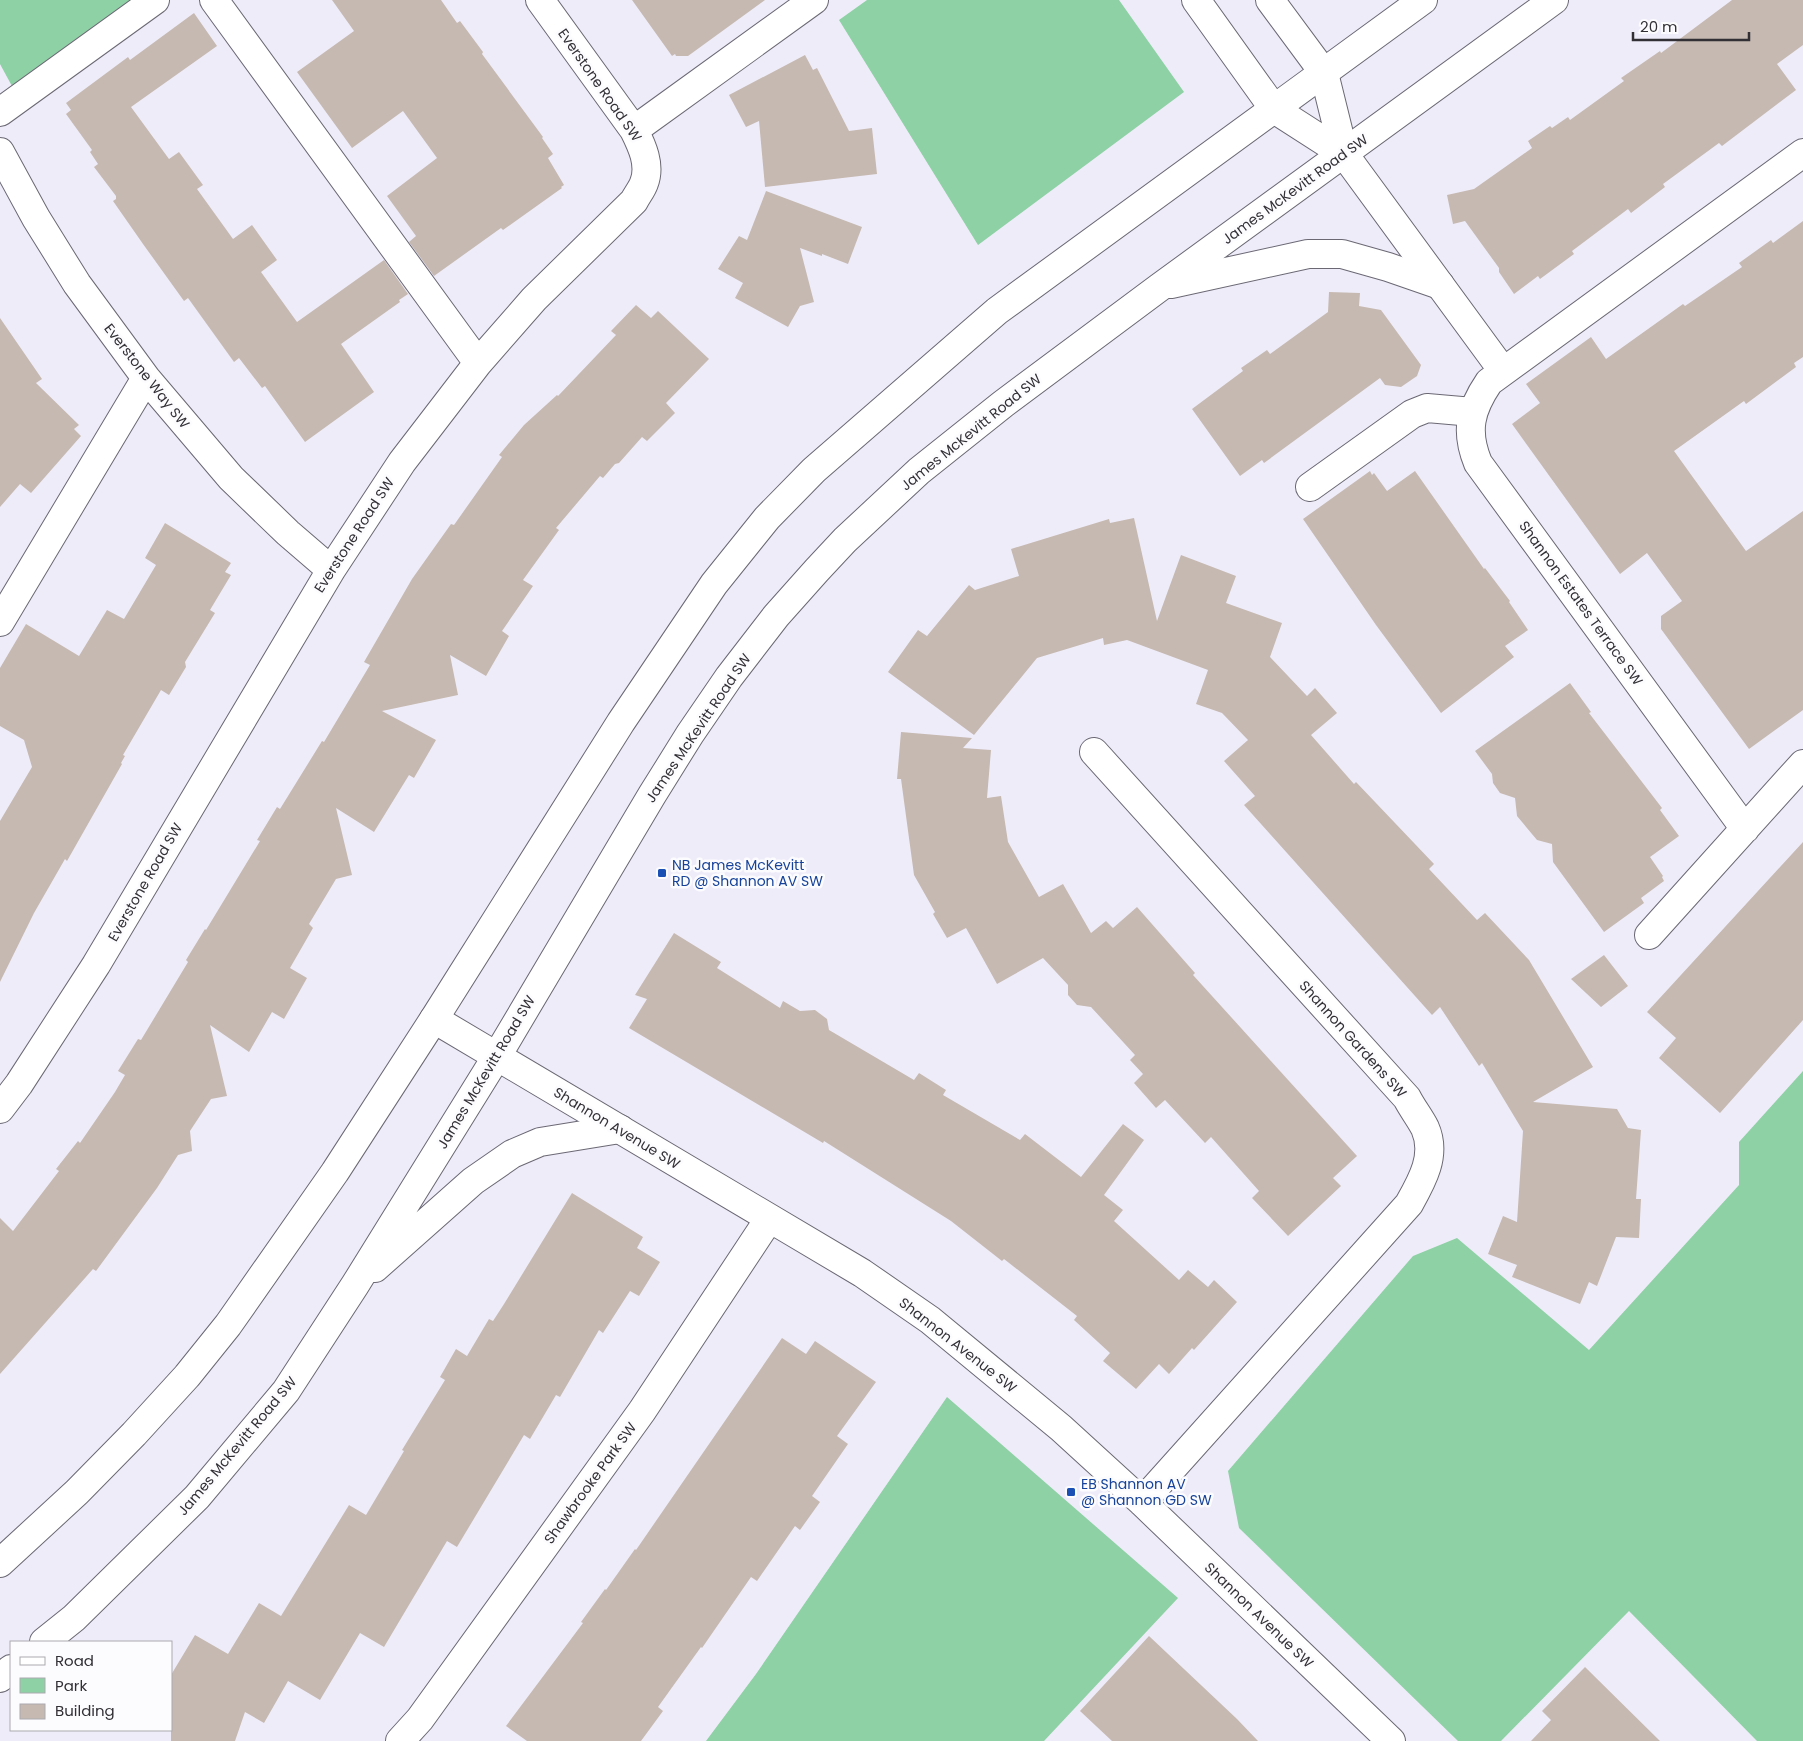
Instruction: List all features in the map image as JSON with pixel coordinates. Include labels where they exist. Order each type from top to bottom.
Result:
[{"type":"street","points":[[0,112],[155,0]]},
{"type":"street","points":[[214,0],[478,363]]},
{"type":"street","name":"Everstone Road SW","points":[[0,1109],[20,1084],[96,965],[331,570],[402,462],[478,363],[534,299],[634,201],[644,183],[647,166],[643,148],[634,130],[540,0]]},
{"type":"street","points":[[634,130],[814,0]]},
{"type":"street","points":[[1196,0],[1274,109],[1344,154],[1503,371]]},
{"type":"street","points":[[1270,0],[1324,73],[1344,154]]},
{"type":"street","points":[[0,1563],[77,1492],[134,1434],[187,1376],[228,1325],[334,1172],[434,1019],[621,722],[714,584],[767,518],[814,470],[997,311],[1423,0]]},
{"type":"street","name":"James McKevitt Road SW","points":[[45,1641],[74,1618],[197,1497],[286,1391],[355,1285],[497,1056],[681,750],[729,677],[776,616],[845,540],[919,471],[1003,404],[1160,287],[1554,0]]},
{"type":"street","name":"Everstone Way SW","points":[[0,152],[36,218],[77,284],[146,378],[232,478],[288,533],[331,570]]},
{"type":"street","name":"Shannon Estates Terrace SW","points":[[1745,829],[1478,463],[1472,448],[1470,428],[1478,398],[1489,382],[1803,153]]},
{"type":"street","points":[[1160,287],[1308,254],[1342,254],[1440,285]]},
{"type":"street","points":[[2,613],[146,378]]},
{"type":"street","points":[[1310,487],[1412,414],[1427,408],[1473,412]]},
{"type":"street","name":"Shannon Gardens SW","points":[[1094,752],[1407,1098],[1425,1129],[1430,1155],[1424,1178],[1409,1204],[1142,1502]]},
{"type":"street","points":[[1649,935],[1803,764]]},
{"type":"street","name":"Shannon Avenue SW","points":[[434,1019],[862,1273],[930,1320],[1061,1428],[1142,1502],[1391,1741]]},
{"type":"street","points":[[355,1285],[473,1181],[512,1154],[540,1142],[620,1129]]},
{"type":"street","name":"Shawbrooke Park SW","points":[[400,1741],[425,1712],[642,1411],[770,1219]]},
{"type":"street","points":[[0,1678],[10,1670]]},
{"type":"green space","points":[[0,0],[133,0],[13,88],[0,64]]},
{"type":"green space","points":[[867,0],[1119,0],[1184,92],[978,245],[839,20]]},
{"type":"green space","points":[[1803,1071],[1803,1741],[1757,1741],[1629,1611],[1501,1741],[1458,1741],[1239,1528],[1228,1471],[1413,1256],[1457,1238],[1589,1350],[1739,1185],[1739,1142]]},
{"type":"green space","points":[[947,1397],[1178,1598],[1044,1741],[706,1741],[756,1674]]},
{"type":"building","points":[[332,0],[441,0],[457,23],[460,21],[543,137],[553,154],[548,158],[564,185],[562,188],[503,230],[501,228],[434,276],[409,242],[416,236],[387,196],[437,158],[403,111],[352,148],[297,72],[354,31]]},
{"type":"building","points":[[632,0],[765,0],[688,56],[676,56],[675,54],[672,56]]},
{"type":"building","points":[[1732,0],[1803,0],[1803,45],[1777,64],[1796,90],[1722,146],[1719,143],[1663,184],[1665,187],[1631,213],[1628,209],[1572,251],[1574,254],[1540,279],[1538,276],[1514,294],[1499,272],[1499,268],[1465,221],[1453,224],[1447,195],[1474,189],[1532,148],[1528,141],[1550,126],[1552,128],[1568,117],[1570,120],[1624,81],[1621,78],[1660,51],[1661,53]]},
{"type":"building","points":[[194,13],[217,46],[131,107],[169,159],[179,152],[203,185],[197,189],[233,239],[252,225],[277,260],[261,272],[297,322],[384,260],[408,294],[399,300],[400,302],[341,344],[374,392],[305,442],[265,386],[262,388],[239,358],[234,362],[188,298],[184,301],[113,201],[116,199],[116,196],[94,167],[98,164],[90,152],[92,150],[66,114],[71,110],[66,103],[128,57],[130,60]]},
{"type":"building","points":[[805,55],[813,70],[817,68],[849,131],[872,128],[877,174],[765,187],[759,121],[746,127],[729,95]]},
{"type":"building","points":[[766,191],[862,227],[848,264],[800,248],[814,302],[800,306],[788,327],[735,298],[743,283],[718,269],[739,236],[747,240]]},
{"type":"building","points":[[1803,221],[1803,357],[1794,363],[1796,367],[1746,404],[1744,401],[1674,451],[1746,551],[1803,511],[1803,710],[1749,749],[1661,629],[1661,616],[1682,601],[1647,553],[1620,574],[1512,424],[1540,403],[1526,384],[1591,337],[1606,359],[1683,304],[1685,306],[1742,267],[1739,263],[1771,240],[1773,243]]},
{"type":"building","points":[[1329,292],[1360,293],[1359,306],[1381,310],[1421,365],[1417,376],[1401,387],[1385,385],[1380,378],[1264,463],[1262,460],[1240,476],[1192,409],[1243,371],[1241,368],[1267,350],[1270,354],[1328,312]]},
{"type":"building","points":[[636,305],[651,318],[658,311],[709,359],[666,403],[675,413],[647,441],[642,437],[603,478],[600,476],[556,528],[559,530],[523,580],[533,586],[502,631],[509,636],[486,676],[450,655],[458,695],[382,711],[436,740],[414,778],[409,775],[374,832],[336,808],[352,875],[336,879],[309,924],[313,928],[290,968],[307,978],[284,1019],[272,1012],[249,1052],[210,1025],[227,1096],[211,1099],[190,1131],[192,1151],[178,1155],[157,1188],[96,1271],[93,1269],[0,1374],[0,1218],[13,1231],[59,1171],[56,1169],[78,1141],[80,1143],[115,1092],[125,1075],[118,1071],[138,1039],[141,1040],[188,962],[186,960],[260,841],[257,840],[277,807],[280,809],[322,741],[324,742],[370,665],[364,662],[412,579],[451,524],[454,525],[502,457],[499,455],[524,425],[558,396],[616,335],[611,331]]},
{"type":"building","points":[[0,318],[42,379],[36,383],[79,425],[74,429],[81,436],[31,493],[20,484],[0,507]]},
{"type":"building","points":[[1370,471],[1372,475],[1374,473],[1387,491],[1415,471],[1484,569],[1510,601],[1528,630],[1505,646],[1514,657],[1441,713],[1376,625],[1303,519]]},
{"type":"building","points":[[1134,518],[1157,621],[1181,555],[1236,576],[1226,603],[1282,623],[1270,657],[1307,696],[1315,688],[1337,713],[1311,735],[1354,784],[1356,782],[1434,864],[1429,869],[1477,920],[1485,913],[1529,960],[1593,1067],[1533,1102],[1617,1109],[1628,1128],[1641,1130],[1636,1199],[1641,1199],[1639,1238],[1616,1237],[1597,1286],[1589,1282],[1580,1304],[1512,1277],[1517,1265],[1488,1254],[1503,1216],[1517,1222],[1523,1131],[1482,1063],[1479,1066],[1440,1007],[1432,1015],[1244,805],[1255,796],[1224,761],[1248,740],[1222,713],[1196,704],[1208,670],[1127,640],[1104,645],[1103,638],[1037,658],[974,735],[888,672],[918,630],[927,636],[969,585],[975,590],[1019,576],[1011,549],[1109,519],[1110,523]]},
{"type":"building","points":[[165,523],[231,563],[225,572],[231,575],[210,610],[215,613],[185,662],[186,667],[169,695],[161,690],[123,755],[125,756],[122,764],[67,861],[65,859],[34,913],[0,982],[0,821],[32,767],[24,740],[0,726],[0,668],[26,624],[79,656],[107,610],[124,619],[156,565],[145,558]]},
{"type":"building","points":[[1570,683],[1591,712],[1589,713],[1662,808],[1660,810],[1679,836],[1650,857],[1663,876],[1664,881],[1641,898],[1644,903],[1604,932],[1553,862],[1552,844],[1537,840],[1517,816],[1515,798],[1500,793],[1493,783],[1492,774],[1475,751]]},
{"type":"building","points":[[901,732],[972,738],[963,748],[991,750],[987,798],[1001,796],[1008,842],[1039,897],[1063,884],[1091,933],[1106,921],[1113,928],[1137,907],[1195,973],[1193,975],[1357,1156],[1333,1178],[1341,1186],[1288,1236],[1252,1198],[1259,1191],[1211,1137],[1205,1143],[1165,1100],[1156,1108],[1134,1083],[1143,1074],[1130,1060],[1135,1055],[1091,1007],[1077,1005],[1068,995],[1068,985],[1043,958],[997,984],[966,928],[947,938],[914,875],[901,779],[897,779]]},
{"type":"building","points":[[1803,842],[1803,1020],[1720,1113],[1659,1058],[1676,1038],[1647,1012]]},
{"type":"building","points":[[674,933],[721,962],[717,968],[780,1008],[783,1001],[800,1011],[815,1010],[827,1019],[829,1030],[914,1080],[919,1073],[946,1090],[943,1095],[1020,1140],[1025,1134],[1081,1177],[1123,1124],[1144,1140],[1104,1195],[1123,1210],[1114,1221],[1179,1280],[1188,1270],[1208,1287],[1214,1280],[1237,1302],[1194,1350],[1192,1348],[1169,1374],[1159,1364],[1136,1389],[1103,1361],[1110,1353],[1074,1320],[1077,1316],[1004,1259],[1002,1261],[951,1221],[824,1141],[823,1143],[629,1028],[647,999],[635,995]]},
{"type":"building","points":[[1604,955],[1628,986],[1601,1007],[1571,979]]},
{"type":"building","points":[[572,1193],[643,1237],[637,1248],[660,1262],[639,1296],[630,1291],[603,1333],[599,1330],[560,1397],[556,1395],[530,1439],[524,1435],[457,1547],[447,1541],[384,1647],[360,1633],[320,1700],[288,1681],[264,1723],[245,1712],[235,1741],[171,1741],[172,1673],[195,1635],[228,1654],[259,1603],[281,1616],[349,1505],[366,1515],[404,1451],[402,1450],[445,1380],[440,1377],[456,1349],[467,1356],[489,1319],[493,1321]]},
{"type":"building","points":[[782,1338],[806,1354],[815,1341],[876,1382],[837,1436],[848,1444],[812,1496],[820,1502],[800,1530],[795,1526],[757,1581],[751,1577],[658,1707],[663,1711],[641,1741],[527,1741],[506,1726],[583,1623],[581,1622],[605,1589],[636,1550]]},
{"type":"building","points":[[1149,1636],[1258,1741],[1112,1741],[1080,1711]]},
{"type":"building","points":[[1585,1667],[1660,1741],[1531,1741],[1551,1720],[1542,1711]]},
{"type":"place","name":"NB James McKevitt RD @ Shannon AV SW","points":[[662,873]]},
{"type":"place","name":"EB Shannon AV @ Shannon GD SW","points":[[1071,1492]]}]
